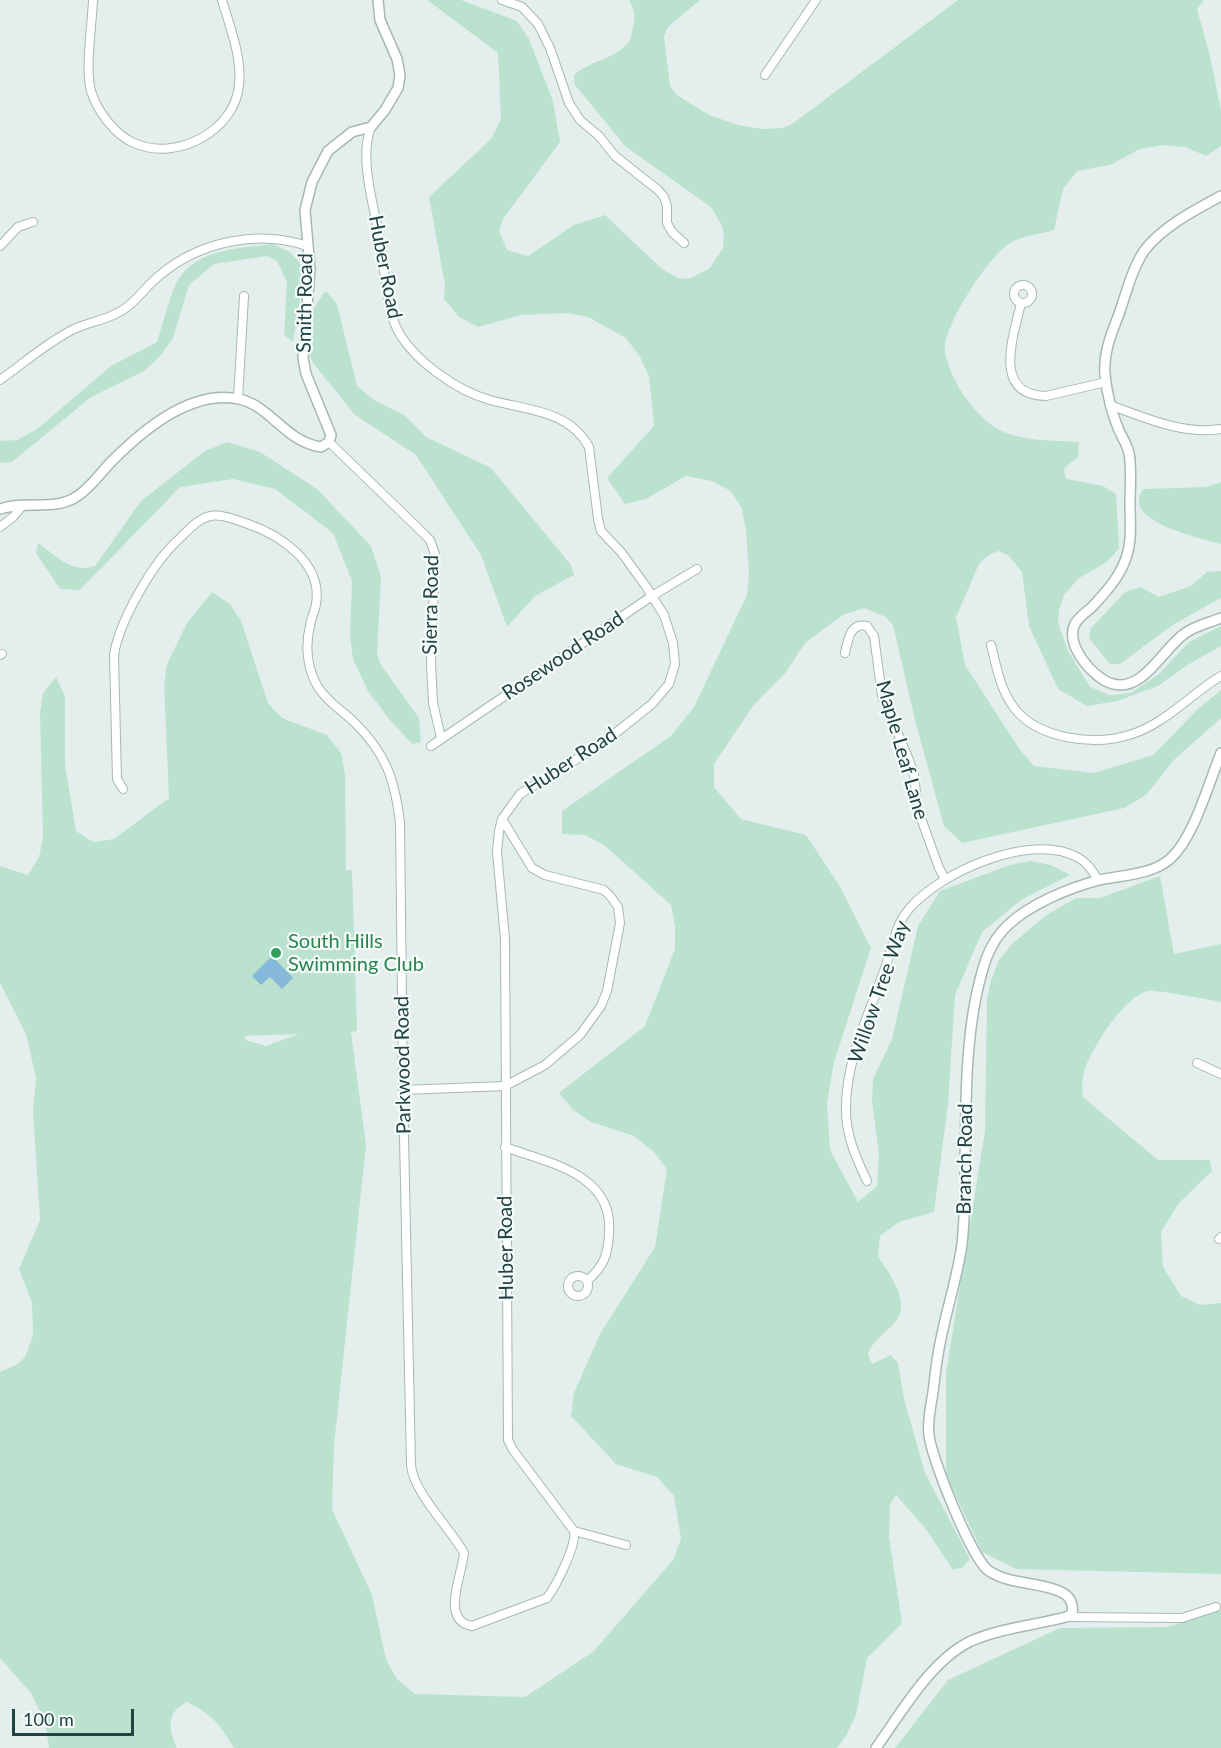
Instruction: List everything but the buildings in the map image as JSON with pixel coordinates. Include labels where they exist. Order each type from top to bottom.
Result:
[{"type":"street","points":[[93,0],[90,90],[99,109],[111,124],[134,143],[171,148],[195,142],[214,131],[230,113],[236,101],[239,86],[239,63],[222,0]]},
{"type":"street","points":[[371,127],[392,99],[398,88],[400,75],[397,60],[380,20],[378,0]]},
{"type":"street","points":[[502,0],[522,7],[538,24],[550,48],[569,103],[580,120],[599,136],[615,156],[664,197],[667,206],[667,223],[672,232],[684,243]]},
{"type":"street","points":[[765,75],[816,0]]},
{"type":"street","name":"Smith Road","points":[[328,442],[331,435],[306,374],[303,358],[310,269],[305,210],[312,182],[328,151],[352,132],[371,127]]},
{"type":"street","name":"Huber Road","points":[[371,127],[366,149],[368,172],[391,307],[398,330],[432,369],[458,387],[487,399],[555,416],[569,423],[578,432],[589,447],[601,531],[621,552],[652,596],[664,615],[673,643],[675,664],[669,684],[652,704],[603,743],[520,794],[502,819],[497,852],[505,939],[508,1440],[513,1450],[574,1531]]},
{"type":"street","points":[[1221,196],[1166,230],[1144,252],[1108,340],[1105,357],[1110,405],[1128,450],[1131,465],[1131,539],[1123,570],[1108,590],[1074,624],[1073,639],[1078,653],[1091,670],[1113,684],[1126,683],[1140,678],[1153,668],[1173,643],[1186,632],[1221,618]]},
{"type":"street","points":[[0,246],[18,227],[33,222]]},
{"type":"street","points":[[0,380],[46,344],[74,329],[107,318],[127,307],[159,275],[190,255],[218,243],[286,240],[307,246]]},
{"type":"street","points":[[238,399],[244,296]]},
{"type":"street","points":[[1021,303],[1009,365],[1012,377],[1020,386],[1035,396],[1046,396],[1106,382]]},
{"type":"street","points":[[0,509],[61,503],[75,498],[87,489],[111,462],[144,431],[166,415],[213,399],[238,399],[254,404],[295,438],[308,445],[321,447],[328,442]]},
{"type":"street","points":[[1110,405],[1155,422],[1199,430],[1221,429]]},
{"type":"street","name":"Sierra Road","points":[[328,442],[430,540],[435,554],[431,663],[433,703],[441,738]]},
{"type":"street","points":[[0,527],[23,505]]},
{"type":"street","name":"Parkwood Road","points":[[123,789],[117,780],[115,648],[126,617],[148,578],[170,547],[196,522],[208,515],[220,514],[275,535],[288,544],[307,565],[315,584],[316,602],[309,627],[307,652],[311,673],[318,689],[356,723],[376,746],[389,770],[397,793],[400,823],[403,1090],[412,1475],[464,1553],[454,1604],[459,1620],[465,1625],[472,1626],[547,1598],[574,1541],[574,1531]]},
{"type":"street","name":"Rosewood Road","points":[[430,746],[652,596],[697,569]]},
{"type":"street","name":"Maple Leaf Lane","points":[[845,653],[848,638],[854,628],[861,624],[867,626],[874,636],[882,696],[909,759],[914,775],[918,810],[945,879]]},
{"type":"street","points":[[991,645],[1002,688],[1015,709],[1029,723],[1053,735],[1095,740],[1129,735],[1162,719],[1202,687],[1221,676]]},
{"type":"street","name":"Branch Road","points":[[1066,1617],[1072,1614],[1073,1608],[1068,1597],[1062,1592],[994,1575],[977,1559],[938,1469],[928,1433],[939,1348],[952,1296],[963,1235],[966,1095],[972,1018],[985,960],[993,942],[1009,924],[1050,898],[1098,880],[1158,867],[1171,859],[1182,845],[1200,808],[1221,753]]},
{"type":"street","points":[[403,1090],[505,1086],[545,1065],[580,1035],[601,1006],[607,991],[620,923],[618,907],[604,890],[545,875],[532,868],[502,819]]},
{"type":"street","name":"Willow Tree Way","points":[[867,1181],[857,1160],[847,1125],[847,1088],[860,1039],[888,960],[896,930],[910,908],[945,879],[1007,854],[1036,849],[1057,850],[1077,857],[1090,867],[1098,880]]},
{"type":"street","points":[[1197,1063],[1221,1074]]},
{"type":"street","points":[[505,1147],[570,1171],[594,1187],[607,1205],[610,1220],[608,1246],[600,1269],[587,1281]]},
{"type":"street","points":[[574,1531],[626,1545]]},
{"type":"street","points":[[876,1748],[926,1679],[953,1653],[971,1641],[1008,1629],[1066,1617],[1182,1618],[1216,1607]]},
{"type":"green space","points":[[427,0],[461,0],[517,21],[529,39],[553,101],[560,142],[503,219],[499,231],[507,250],[528,256],[574,225],[605,215],[662,269],[680,279],[691,278],[710,268],[723,248],[722,226],[711,207],[626,147],[575,85],[574,75],[618,51],[630,40],[634,16],[629,0],[700,0],[668,27],[664,36],[670,86],[677,95],[709,115],[738,125],[762,129],[783,128],[792,124],[958,0],[1204,0],[1197,9],[1221,110],[1221,146],[1206,156],[1185,147],[1164,145],[1140,149],[1110,165],[1077,171],[1063,189],[1054,230],[1010,243],[979,276],[951,326],[945,351],[947,362],[957,384],[972,406],[989,423],[1017,436],[1037,440],[1079,442],[1078,457],[1065,467],[1064,472],[1067,479],[1103,486],[1116,494],[1119,548],[1107,562],[1079,578],[1064,595],[1059,610],[1058,623],[1068,651],[1090,687],[1110,695],[1131,693],[1159,674],[1189,642],[1221,626],[1221,646],[1186,666],[1158,686],[1117,701],[1087,706],[1058,689],[1029,626],[1022,572],[1008,555],[998,551],[987,556],[979,564],[956,617],[965,665],[1020,750],[1034,766],[1094,773],[1153,755],[1199,708],[1221,690],[1221,718],[1174,760],[1146,795],[1124,808],[962,843],[944,826],[915,720],[893,625],[886,617],[864,608],[843,615],[805,643],[786,672],[753,706],[714,764],[714,787],[741,819],[806,835],[841,888],[871,948],[834,1062],[827,1103],[830,1150],[858,1202],[877,1186],[879,1156],[872,1100],[873,1079],[892,1039],[918,926],[940,891],[1010,865],[1031,861],[1051,865],[1070,875],[1021,900],[982,932],[955,995],[948,1104],[934,1212],[899,1222],[880,1236],[878,1257],[896,1286],[901,1310],[898,1318],[877,1340],[868,1355],[872,1364],[891,1355],[898,1363],[904,1399],[925,1473],[970,1559],[963,1567],[953,1570],[926,1529],[896,1495],[890,1504],[889,1537],[902,1623],[867,1658],[856,1715],[846,1736],[837,1748],[234,1748],[215,1720],[187,1702],[180,1706],[172,1716],[171,1728],[177,1748],[49,1748],[45,1722],[31,1693],[0,1658],[0,1372],[18,1364],[25,1357],[33,1336],[32,1302],[19,1269],[40,1220],[33,1111],[36,1078],[26,1034],[0,983],[0,866],[28,875],[39,857],[43,837],[40,713],[43,693],[56,677],[65,696],[65,765],[76,831],[93,842],[114,839],[169,798],[164,685],[167,664],[187,623],[212,592],[230,604],[241,621],[268,703],[282,718],[327,735],[341,753],[345,774],[346,870],[352,870],[357,1031],[351,1032],[366,1145],[334,1445],[332,1509],[372,1595],[386,1660],[397,1679],[415,1694],[525,1697],[594,1651],[673,1560],[681,1539],[674,1496],[657,1477],[616,1464],[571,1416],[574,1393],[600,1334],[655,1247],[667,1169],[654,1152],[634,1136],[591,1122],[573,1110],[559,1093],[645,1026],[675,949],[675,926],[671,905],[604,845],[585,835],[562,834],[562,811],[671,736],[694,707],[747,595],[749,574],[746,531],[742,509],[731,491],[711,481],[686,476],[646,499],[625,504],[607,478],[654,426],[649,376],[640,357],[626,338],[588,317],[567,313],[521,315],[478,327],[459,317],[444,299],[445,285],[429,197],[491,139],[501,119],[498,53]],"holes":[[[299,1034],[266,1046],[246,1040],[244,1036]]]},
{"type":"green space","points":[[272,244],[290,252],[305,269],[293,342],[284,335],[287,282],[277,261],[267,256],[214,264],[189,285],[173,338],[160,356],[144,371],[91,397],[12,462],[0,463],[0,441],[17,440],[36,430],[111,366],[157,342],[175,286],[186,270],[207,256],[220,252]]},
{"type":"green space","points":[[326,291],[337,304],[357,386],[374,400],[404,415],[426,437],[491,468],[571,565],[574,575],[535,596],[507,627],[481,555],[416,455],[355,415],[313,363],[308,344],[309,325],[315,307]]},
{"type":"green space","points":[[227,442],[260,452],[317,489],[371,546],[381,577],[377,654],[381,665],[419,718],[421,742],[412,744],[389,719],[368,691],[353,659],[350,637],[352,581],[333,533],[275,489],[233,479],[180,487],[80,590],[60,589],[36,553],[38,543],[72,566],[87,568],[95,566],[141,501],[205,451]]},
{"type":"green space","points":[[1221,482],[1221,544],[1171,529],[1158,523],[1140,507],[1139,498],[1143,489],[1206,487]]},
{"type":"green space","points":[[1221,571],[1221,598],[1174,624],[1120,664],[1110,664],[1089,638],[1091,628],[1125,592],[1140,587],[1159,597],[1191,586],[1207,572]]},
{"type":"green space","points":[[1160,876],[1174,954],[1221,944],[1221,1002],[1152,991],[1138,995],[1121,1011],[1098,1042],[1085,1070],[1082,1092],[1083,1097],[1158,1160],[1210,1160],[1212,1171],[1179,1203],[1161,1232],[1163,1267],[1181,1296],[1200,1305],[1221,1303],[1221,1574],[1016,1569],[982,1552],[946,1475],[946,1373],[985,1131],[987,999],[999,960],[1012,944],[1045,916],[1076,898],[1100,898]]},
{"type":"green space","points":[[1221,1609],[1221,1748],[895,1748],[948,1680],[1060,1628],[1168,1627]]},
{"type":"water","points":[[272,956],[293,978],[282,989],[270,977],[261,985],[252,976]]},
{"type":"place","name":"South Hills Swimming Club","points":[[276,953]]}]
